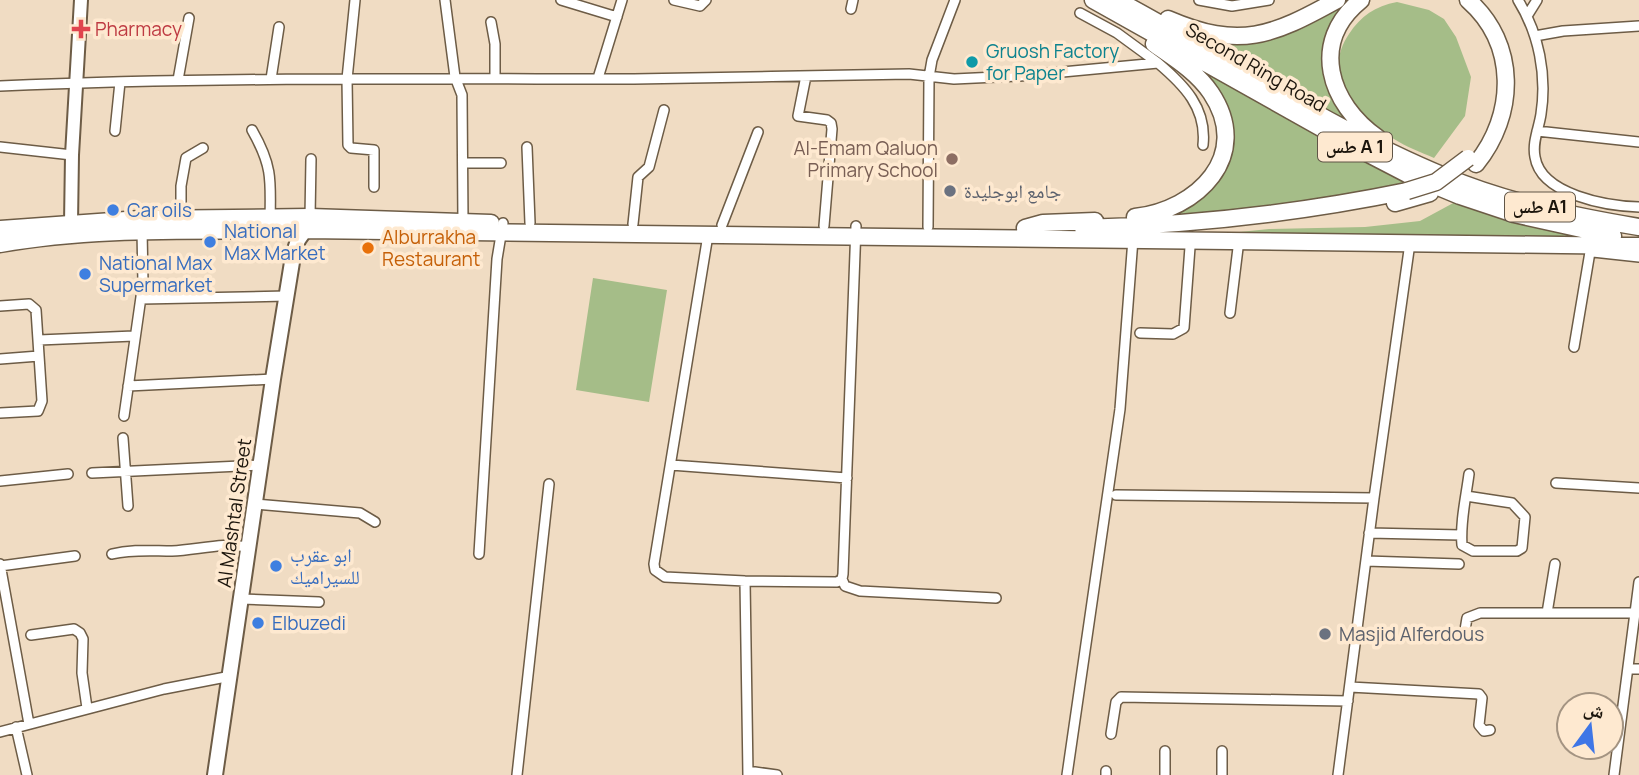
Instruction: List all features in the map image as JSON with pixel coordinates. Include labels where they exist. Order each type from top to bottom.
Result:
[{"type":"highway","points":[[1025,228],[1043,223],[1138,217],[1164,211],[1189,199],[1202,189],[1213,175],[1222,151],[1222,118],[1207,87],[1178,61],[1092,0]]},
{"type":"highway","name":"Second Ring Road","points":[[1092,0],[1347,143],[1425,182],[1524,217],[1639,240]]},
{"type":"highway","name":"Second Ring Road","points":[[1117,0],[1347,130],[1424,168],[1534,205],[1639,227]]},
{"type":"highway","points":[[1130,0],[1190,28],[1234,37],[1256,36],[1278,30],[1337,0]]},
{"type":"highway","points":[[1361,0],[1347,14],[1335,37],[1331,63],[1335,89],[1345,106],[1365,128],[1424,168]]},
{"type":"highway","points":[[0,229],[71,223],[270,219],[308,224],[708,235],[928,227],[1115,227],[1247,217],[1330,206],[1408,191],[1444,177],[1472,161],[1492,116],[1497,88],[1496,68],[1483,32],[1472,17],[1453,0]]},
{"type":"highway","points":[[1175,242],[1200,231],[1395,203],[1430,194],[1454,181],[1497,130],[1506,100],[1507,79],[1497,39],[1487,21],[1468,0]]},
{"type":"highway","points":[[0,244],[90,233],[142,230],[285,231],[308,224],[463,222],[501,229],[530,223],[824,226],[856,231],[1175,242],[1639,246]]},
{"type":"main road","name":"Al Mashtal Street","points":[[215,775],[272,379],[293,256],[298,240],[308,224]]},
{"type":"main road","name":"Al Mashtal Street","points":[[285,231],[292,242],[293,256]]},
{"type":"street","points":[[71,223],[81,0]]},
{"type":"street","points":[[355,0],[347,79],[348,145],[351,148],[374,150],[374,187]]},
{"type":"street","points":[[445,0],[455,77],[463,95],[463,222]]},
{"type":"street","points":[[561,0],[617,17]]},
{"type":"street","points":[[598,78],[622,0]]},
{"type":"street","points":[[674,0],[700,6],[706,0]]},
{"type":"street","points":[[928,227],[929,77],[932,61],[955,0]]},
{"type":"street","points":[[1199,0],[1232,6],[1269,0]]},
{"type":"street","points":[[1518,0],[1535,36],[1541,60],[1543,86],[1534,149],[1541,173],[1553,186],[1564,192],[1613,204],[1639,207]]},
{"type":"street","points":[[1527,16],[1537,0]]},
{"type":"street","points":[[1080,13],[1118,33],[1158,63],[1191,95],[1203,119],[1203,145]]},
{"type":"street","points":[[178,80],[189,18]]},
{"type":"street","points":[[491,22],[495,44],[495,78]]},
{"type":"street","points":[[1535,36],[1639,26]]},
{"type":"street","points":[[271,79],[279,27]]},
{"type":"street","points":[[0,86],[76,82],[455,77],[909,74],[954,79],[1020,76],[1158,63]]},
{"type":"street","points":[[806,76],[798,116],[827,120],[832,129],[824,226]]},
{"type":"street","points":[[115,131],[120,82]]},
{"type":"street","points":[[633,224],[638,177],[649,167],[664,110]]},
{"type":"street","points":[[252,130],[270,171],[270,219]]},
{"type":"street","points":[[1537,131],[1639,142]]},
{"type":"street","points":[[722,225],[758,132]]},
{"type":"street","points":[[0,147],[72,155]]},
{"type":"street","points":[[527,147],[530,223]]},
{"type":"street","points":[[181,219],[181,186],[186,158],[203,148]]},
{"type":"street","points":[[308,224],[311,159]]},
{"type":"street","points":[[463,163],[501,163]]},
{"type":"street","points":[[479,554],[501,229]]},
{"type":"street","points":[[124,416],[143,283],[142,230]]},
{"type":"street","points":[[856,231],[842,579],[845,586],[860,590],[996,598]]},
{"type":"street","points":[[708,235],[655,570],[665,577],[745,581],[837,582],[842,579]]},
{"type":"street","points":[[1067,775],[1120,409],[1133,239]]},
{"type":"street","points":[[1140,333],[1173,334],[1184,328],[1175,242],[1238,248],[1590,252],[1639,257]]},
{"type":"street","points":[[1230,313],[1238,248]]},
{"type":"street","points":[[1339,775],[1369,533],[1409,250]]},
{"type":"street","points":[[1574,347],[1590,252]]},
{"type":"street","points":[[141,299],[288,296]]},
{"type":"street","points":[[0,306],[33,306],[36,310],[42,401],[40,409],[0,413]]},
{"type":"street","points":[[39,340],[134,336]]},
{"type":"street","points":[[0,359],[39,356]]},
{"type":"street","points":[[128,386],[272,379]]},
{"type":"street","points":[[123,438],[128,506]]},
{"type":"street","points":[[92,473],[260,465]]},
{"type":"street","points":[[671,465],[847,478]]},
{"type":"street","points":[[0,481],[68,474]]},
{"type":"street","points":[[1466,496],[1512,503],[1525,517],[1524,545],[1517,551],[1473,551],[1462,545],[1461,535],[1466,496],[1469,474]]},
{"type":"street","points":[[1556,483],[1639,488]]},
{"type":"street","points":[[517,775],[550,484]]},
{"type":"street","points":[[1116,495],[1374,498]]},
{"type":"street","points":[[255,504],[360,513],[375,522]]},
{"type":"street","points":[[1369,533],[1461,535]]},
{"type":"street","points":[[112,554],[236,544],[248,547]]},
{"type":"street","points":[[29,724],[0,565],[75,556]]},
{"type":"street","points":[[1366,561],[1459,564]]},
{"type":"street","points":[[1548,613],[1555,564]]},
{"type":"street","points":[[745,581],[748,773],[777,775]]},
{"type":"street","points":[[1614,775],[1639,582]]},
{"type":"street","points":[[242,598],[319,602]]},
{"type":"street","points":[[1464,636],[1467,618],[1474,614],[1635,613]]},
{"type":"street","points":[[31,635],[74,629],[80,633],[83,639],[82,673],[87,708]]},
{"type":"street","points":[[1628,669],[1639,670]]},
{"type":"street","points":[[0,732],[188,683],[231,676]]},
{"type":"street","points":[[1350,687],[1479,694],[1482,698],[1479,725],[1484,731],[1490,730]]},
{"type":"street","points":[[1111,734],[1116,702],[1121,697],[1348,701]]},
{"type":"street","points":[[16,727],[27,775]]},
{"type":"street","points":[[1165,775],[1166,751]]},
{"type":"street","points":[[1222,751],[1222,775]]},
{"type":"green space","points":[[1351,2],[1326,56],[1367,132],[1187,30],[1224,40],[1327,12]]},
{"type":"green space","points":[[1397,2],[1429,10],[1444,19],[1456,37],[1471,77],[1465,116],[1434,158],[1399,142],[1368,120],[1356,108],[1341,80],[1341,50],[1349,34],[1369,13]]},
{"type":"green space","points":[[1191,63],[1409,181],[1309,202],[1140,220],[1187,204],[1228,141]]},
{"type":"green space","points":[[1457,201],[1586,238],[1210,235],[1269,229],[1365,227],[1420,221]]},
{"type":"green space","points":[[593,278],[667,290],[649,402],[576,390]]},
{"type":"place","name":"Pharmacy","points":[[81,29]]},
{"type":"place","name":"Gruosh Factory for Paper","points":[[972,62]]},
{"type":"place","name":"Al-Emam Qaluon Primary School","points":[[952,159]]},
{"type":"place","name":"جامع ابوجليدة","points":[[950,191]]},
{"type":"place","name":"Car oils","points":[[113,210]]},
{"type":"place","name":"National Max Market","points":[[210,242]]},
{"type":"place","name":"Alburrakha Restaurant","points":[[368,248]]},
{"type":"place","name":"National Max Supermarket","points":[[85,274]]},
{"type":"place","name":"ابو عقرب للسيراميك","points":[[276,566]]},
{"type":"place","name":"Elbuzedi","points":[[258,623]]},
{"type":"place","name":"Masjid Alferdous","points":[[1325,634]]}]
